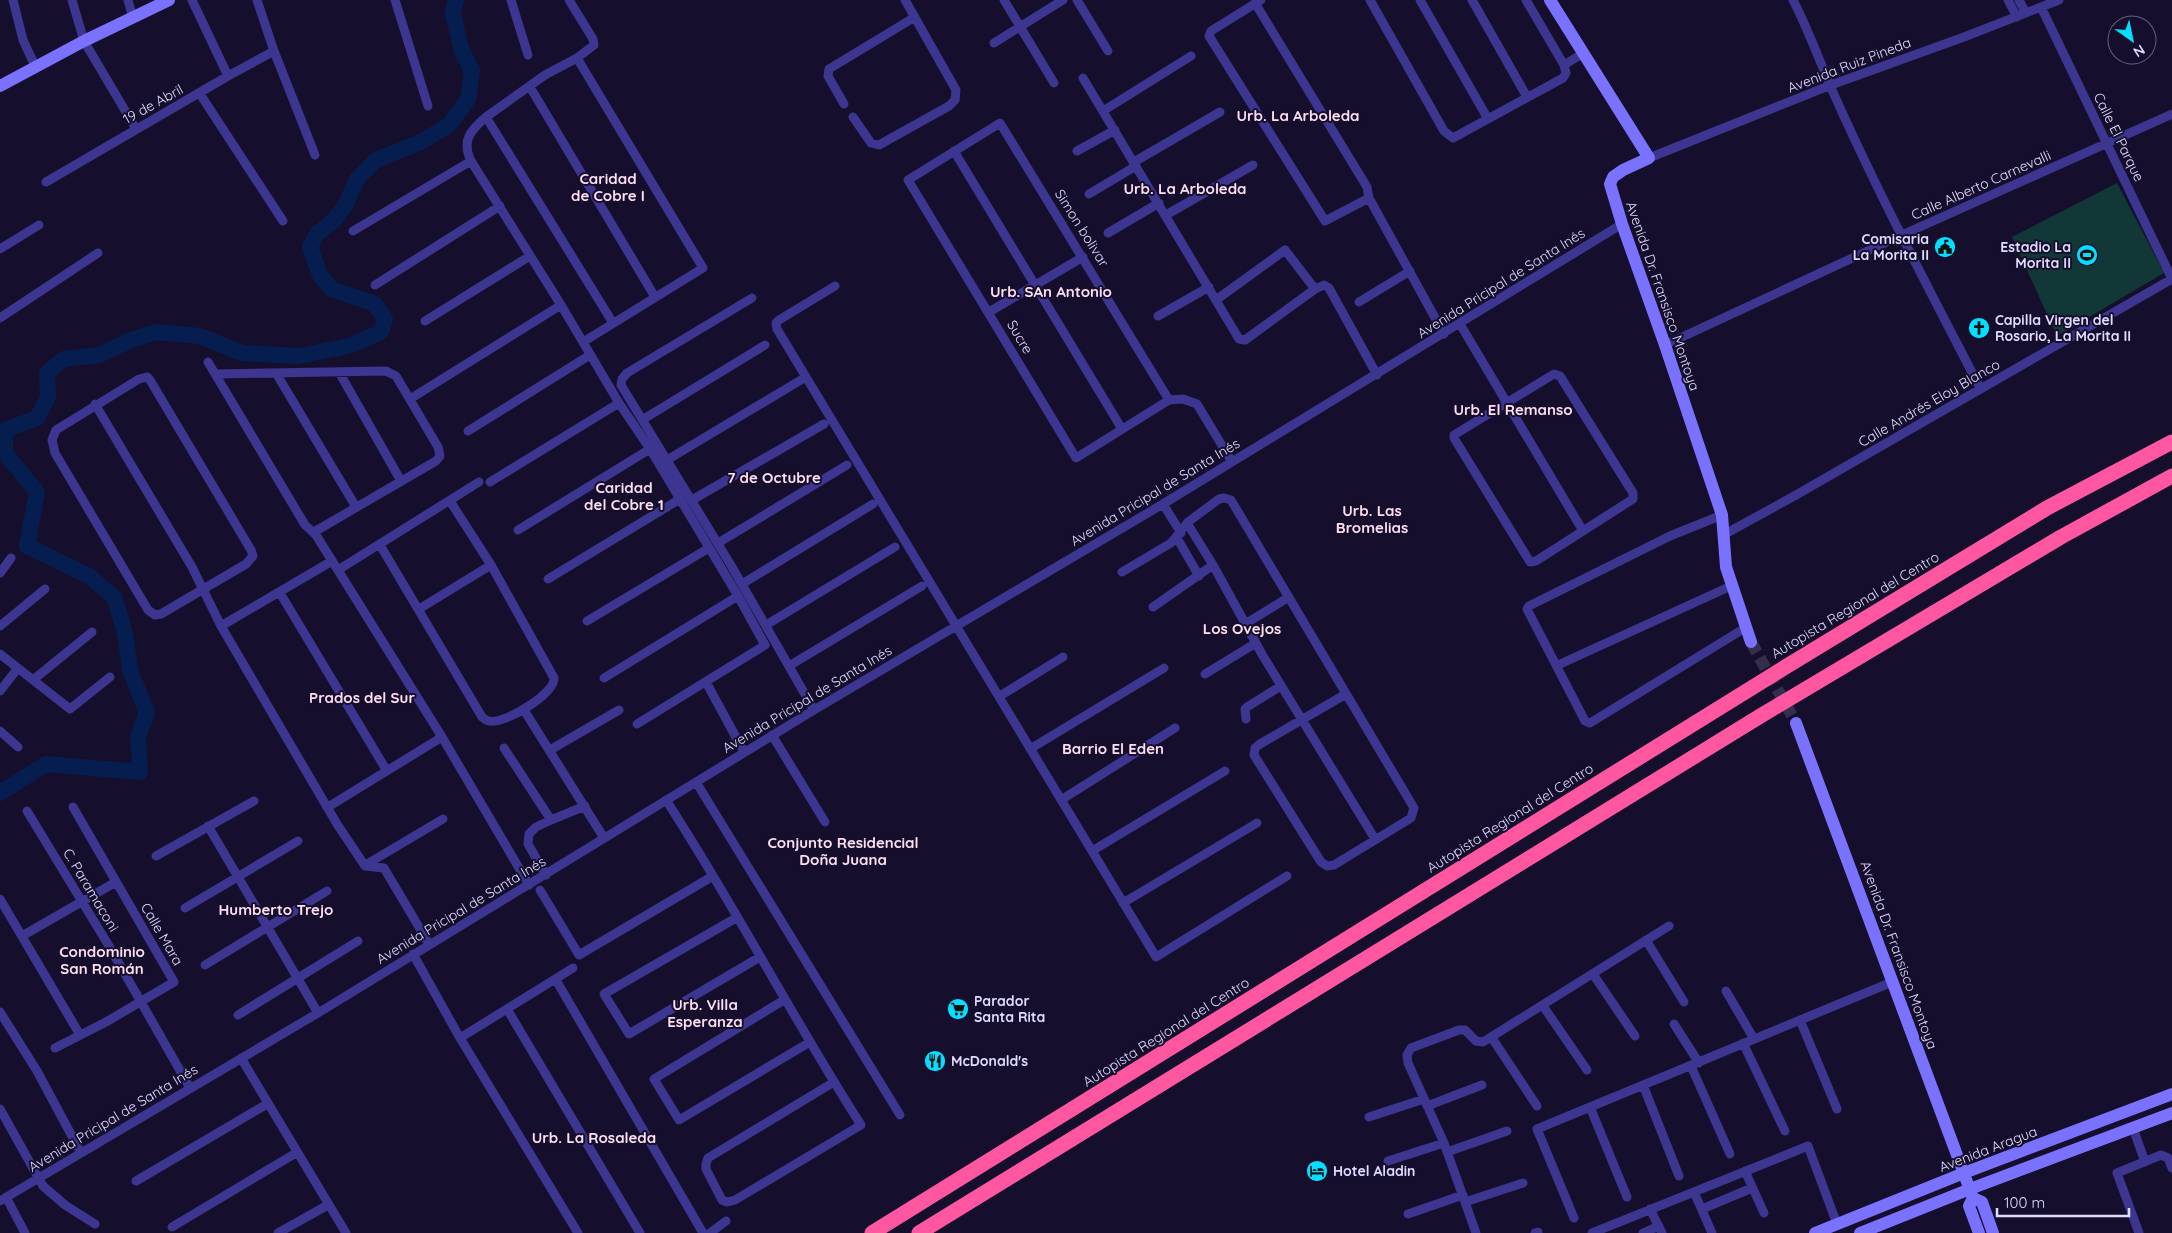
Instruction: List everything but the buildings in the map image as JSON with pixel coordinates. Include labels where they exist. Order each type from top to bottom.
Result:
[{"type":"highway","name":"Autopista Regional del Centro","points":[[872,1233],[1786,666],[2047,508],[2172,442]]},
{"type":"highway","points":[[919,1233],[1762,715],[2061,537],[2172,476]]},
{"type":"main road","points":[[0,86],[84,41],[169,0]]},
{"type":"main road","points":[[1550,0],[1582,54],[1649,158]]},
{"type":"main road","name":"Avenida Dr. Fransisco Montoya","points":[[1649,158],[1623,170],[1613,177],[1610,184],[1722,515],[1726,568],[1751,642]]},
{"type":"main road","name":"Avenida Dr. Fransisco Montoya","points":[[1796,723],[1972,1194],[1982,1202],[1994,1233]]},
{"type":"main road","name":"Avenida Aragua","points":[[1815,1233],[1964,1173],[2172,1094]]},
{"type":"main road","points":[[1860,1233],[1972,1194],[2172,1113]]},
{"type":"main road","name":"Avenida Dr. Fransisco Montoya","points":[[1972,1194],[1969,1206],[1979,1233]]},
{"type":"street","points":[[13,0],[24,40],[36,68]]},
{"type":"street","points":[[72,0],[84,41],[136,130]]},
{"type":"street","points":[[128,0],[133,18]]},
{"type":"street","points":[[192,0],[228,76]]},
{"type":"street","points":[[257,0],[274,51],[316,155]]},
{"type":"street","points":[[395,0],[428,106]]},
{"type":"street","points":[[511,0],[528,55]]},
{"type":"street","points":[[569,0],[593,40],[594,45],[577,58],[544,75],[530,87],[486,117],[474,129],[467,141],[466,148],[471,161],[561,305],[619,404],[680,499],[765,645],[637,724]]},
{"type":"street","points":[[853,117],[872,142],[879,145],[949,106],[954,100],[956,90],[905,0]]},
{"type":"street","points":[[1004,0],[1054,83]]},
{"type":"street","points":[[994,43],[1063,0]]},
{"type":"street","points":[[1077,0],[1108,51]]},
{"type":"street","points":[[1370,0],[1446,134],[1453,138],[1565,76],[1567,70],[1526,0]]},
{"type":"street","points":[[1420,0],[1488,119]]},
{"type":"street","points":[[1472,0],[1527,97]]},
{"type":"street","points":[[1793,0],[1902,235],[1980,388]]},
{"type":"street","points":[[2008,0],[2021,15]]},
{"type":"street","points":[[2019,0],[2021,15]]},
{"type":"street","name":"Avenida Ruiz Pineda","points":[[1649,158],[1831,85],[2059,0]]},
{"type":"street","points":[[1369,198],[1325,221],[1209,36],[1211,31],[1258,2],[1366,187],[1369,198],[1444,334]]},
{"type":"street","name":"Calle El Parque","points":[[2041,7],[2172,279]]},
{"type":"street","points":[[844,104],[828,76],[829,69],[914,17]]},
{"type":"street","name":"19 de Abril","points":[[46,182],[274,51]]},
{"type":"street","points":[[1564,65],[1582,54]]},
{"type":"street","points":[[1103,111],[1191,56]]},
{"type":"street","points":[[577,58],[703,268],[583,342]]},
{"type":"street","points":[[1083,78],[1239,339],[1241,340],[1315,289],[1324,285],[1328,288],[1377,375]]},
{"type":"street","points":[[530,87],[655,297]]},
{"type":"street","points":[[200,94],[283,221]]},
{"type":"street","points":[[1089,194],[1220,112]]},
{"type":"street","name":"Calle Alberto Carnevalli","points":[[1665,345],[1902,235],[2172,114]]},
{"type":"street","points":[[486,117],[613,323]]},
{"type":"street","name":"Simon bolivar","points":[[954,151],[1000,123],[1169,400]]},
{"type":"street","points":[[1077,151],[1115,130]]},
{"type":"street","points":[[954,151],[1122,429],[1169,400],[1183,399],[1197,404],[1232,462]]},
{"type":"street","name":"Sucre","points":[[954,151],[908,180],[1076,458],[1122,429]]},
{"type":"street","points":[[353,231],[471,161]]},
{"type":"street","points":[[1166,215],[1253,165]]},
{"type":"street","points":[[1108,233],[1159,203]]},
{"type":"street","points":[[375,285],[500,206]]},
{"type":"street","name":"Avenida Pricipal de Santa Inés","points":[[3,1199],[529,885],[772,735],[1163,504],[1622,224]]},
{"type":"street","points":[[0,249],[39,225]]},
{"type":"street","points":[[1216,300],[1285,250],[1315,289]]},
{"type":"street","points":[[0,318],[98,253]]},
{"type":"street","points":[[424,320],[530,256]]},
{"type":"street","points":[[989,312],[1083,257]]},
{"type":"street","points":[[1359,302],[1410,271]]},
{"type":"street","name":"Calle Andrés Eloy Blanco","points":[[1724,534],[1796,495],[2172,279]]},
{"type":"street","points":[[834,286],[779,320],[776,323],[777,329],[1156,957],[1287,876]]},
{"type":"street","points":[[1158,316],[1209,287]]},
{"type":"street","points":[[752,298],[625,375],[622,379],[622,388],[718,543],[814,710]]},
{"type":"street","points":[[410,399],[561,305]]},
{"type":"street","points":[[1460,324],[1582,531]]},
{"type":"street","points":[[642,420],[765,345]]},
{"type":"street","points":[[468,431],[590,355]]},
{"type":"street","points":[[208,362],[305,525],[314,532],[442,737],[529,885]]},
{"type":"street","points":[[216,374],[386,371],[396,376],[438,447],[440,456],[436,462],[314,532]]},
{"type":"street","points":[[339,372],[402,481]]},
{"type":"street","points":[[276,373],[356,508]]},
{"type":"street","points":[[1558,374],[1633,494],[1633,499],[1629,503],[1536,561],[1530,562],[1454,438],[1456,433],[1506,402],[1558,374]]},
{"type":"street","points":[[146,377],[150,380],[252,550],[252,556],[246,564],[162,614],[155,615],[148,610],[55,453],[52,440],[56,430],[95,404],[139,379],[146,377]]},
{"type":"street","points":[[667,460],[801,380]]},
{"type":"street","points":[[95,404],[192,567],[221,626],[365,866]]},
{"type":"street","points":[[490,482],[619,404]]},
{"type":"street","points":[[692,500],[824,424]]},
{"type":"street","points":[[518,530],[650,450]]},
{"type":"street","points":[[718,543],[847,465]]},
{"type":"street","points":[[338,570],[479,482]]},
{"type":"street","points":[[1122,572],[1179,535],[1187,523],[1219,499],[1229,498],[1289,598],[1414,808],[1411,818],[1334,865],[1327,866],[1321,862],[1254,755],[1256,748],[1260,744],[1346,694]]},
{"type":"street","points":[[548,579],[680,499]]},
{"type":"street","points":[[380,545],[482,717],[488,721],[494,721],[524,710],[553,687],[554,678],[491,565],[450,501]]},
{"type":"street","points":[[742,584],[873,504]]},
{"type":"street","points":[[1163,504],[1199,576]]},
{"type":"street","points":[[1722,515],[1670,536],[1529,606],[1528,613],[1558,665],[1585,721],[1590,723],[1745,628]]},
{"type":"street","points":[[1187,523],[1213,565],[1281,686],[1376,839]]},
{"type":"street","points":[[766,625],[895,547]]},
{"type":"street","points":[[587,621],[708,548]]},
{"type":"street","points":[[0,573],[10,558]]},
{"type":"street","points":[[221,626],[332,561]]},
{"type":"street","points":[[419,609],[491,565]]},
{"type":"street","points":[[1154,607],[1213,565]]},
{"type":"street","points":[[789,666],[922,586]]},
{"type":"street","points":[[1558,665],[1731,586]]},
{"type":"street","points":[[0,626],[45,589]]},
{"type":"street","points":[[280,593],[387,771]]},
{"type":"street","points":[[604,678],[738,596]]},
{"type":"street","points":[[1245,624],[1289,598]]},
{"type":"street","points":[[33,680],[92,632]]},
{"type":"street","points":[[1205,674],[1256,643]]},
{"type":"street","points":[[0,654],[70,710],[110,678]]},
{"type":"street","points":[[1000,696],[1063,657]]},
{"type":"street","points":[[0,691],[18,668]]},
{"type":"street","points":[[1030,748],[1164,668]]},
{"type":"street","points":[[706,682],[744,752]]},
{"type":"street","points":[[1246,719],[1245,710],[1247,707],[1281,686]]},
{"type":"street","points":[[524,710],[604,838]]},
{"type":"street","points":[[550,750],[619,710]]},
{"type":"street","points":[[1061,800],[1175,728]]},
{"type":"street","points":[[0,731],[18,747]]},
{"type":"street","points":[[772,735],[825,822]]},
{"type":"street","points":[[328,807],[442,737]]},
{"type":"street","points":[[504,748],[551,820]]},
{"type":"street","points":[[1092,851],[1225,771]]},
{"type":"street","points":[[696,782],[900,1115]]},
{"type":"street","points":[[666,800],[713,876],[784,1000],[861,1125],[735,1200],[727,1202],[722,1200],[706,1169],[708,1158],[834,1082]]},
{"type":"street","points":[[156,856],[254,801]]},
{"type":"street","points":[[546,874],[528,844],[528,834],[536,827],[585,806]]},
{"type":"street","name":"Calle Mara","points":[[55,1048],[174,982],[72,807]]},
{"type":"street","name":"C. Paramaconi","points":[[27,811],[190,1088]]},
{"type":"street","points":[[365,866],[443,819]]},
{"type":"street","points":[[1123,903],[1257,823]]},
{"type":"street","points":[[208,826],[318,1012]]},
{"type":"street","points":[[185,908],[298,841]]},
{"type":"street","points":[[365,866],[384,868],[429,944]]},
{"type":"street","points":[[540,890],[579,955],[713,876]]},
{"type":"street","points":[[22,936],[116,882]]},
{"type":"street","points":[[205,965],[328,891]]},
{"type":"street","points":[[0,899],[80,1035]]},
{"type":"street","points":[[736,918],[604,994],[629,1034],[760,957]]},
{"type":"street","points":[[1476,1233],[1445,1147],[1408,1063],[1407,1055],[1411,1048],[1459,1030],[1465,1030],[1476,1041],[1483,1042],[1492,1038],[1669,926]]},
{"type":"street","points":[[1646,940],[1684,1002]]},
{"type":"street","points":[[238,1016],[358,941]]},
{"type":"street","points":[[413,954],[460,1038],[578,1233]]},
{"type":"street","points":[[460,1038],[573,968]]},
{"type":"street","points":[[1593,974],[1635,1036]]},
{"type":"street","points":[[556,980],[703,1233]]},
{"type":"street","points":[[1574,1218],[1537,1129],[1892,982]]},
{"type":"street","points":[[1726,990],[1754,1039]]},
{"type":"street","points":[[784,1000],[654,1079],[679,1120],[810,1042]]},
{"type":"street","points":[[1543,1006],[1587,1070]]},
{"type":"street","points":[[507,1009],[640,1233]]},
{"type":"street","points":[[1,1018],[37,1071],[81,1153]]},
{"type":"street","points":[[1800,1020],[1837,1109]]},
{"type":"street","points":[[1674,1024],[1695,1064],[1730,1154]]},
{"type":"street","points":[[1492,1038],[1538,1106]]},
{"type":"street","points":[[1743,1043],[1785,1131]]},
{"type":"street","points":[[241,1058],[296,1153],[346,1233]]},
{"type":"street","points":[[1370,1117],[1482,1085]]},
{"type":"street","points":[[1642,1086],[1679,1176]]},
{"type":"street","points":[[136,1181],[267,1104]]},
{"type":"street","points":[[0,1108],[38,1179],[48,1192],[95,1224]]},
{"type":"street","points":[[1590,1108],[1627,1197]]},
{"type":"street","points":[[2133,1128],[2145,1162]]},
{"type":"street","points":[[1388,1161],[1507,1131]]},
{"type":"street","points":[[1592,1233],[1602,1231],[1808,1146],[1837,1224]]},
{"type":"street","points":[[172,1227],[296,1153]]},
{"type":"street","points":[[2140,1233],[2117,1173],[2161,1155],[2166,1155],[2172,1168]]},
{"type":"street","points":[[1745,1171],[1764,1213]]},
{"type":"street","points":[[1408,1214],[1523,1183]]},
{"type":"street","points":[[1702,1209],[1752,1188]]},
{"type":"street","points":[[1694,1192],[1712,1233]]},
{"type":"street","points":[[3,1199],[25,1233]]},
{"type":"street","points":[[278,1233],[328,1204]]},
{"type":"street","points":[[1643,1233],[1661,1230],[1650,1210]]},
{"type":"street","points":[[710,1233],[726,1221]]},
{"type":"green space","name":"Estadio La Morita II","points":[[2117,183],[2164,273],[2057,336],[2012,237]]},
{"type":"waterway","points":[[0,793],[46,764],[140,772],[138,736],[147,713],[130,670],[125,634],[115,598],[89,576],[27,546],[37,492],[5,453],[5,430],[37,418],[48,397],[47,373],[64,359],[99,355],[131,340],[156,332],[200,336],[242,353],[299,356],[349,346],[381,332],[385,319],[375,304],[331,289],[320,275],[310,247],[317,234],[334,220],[345,206],[357,179],[376,160],[421,142],[449,125],[468,99],[472,71],[461,49],[453,12],[456,0]]},
{"type":"tunnel","points":[[1751,642],[1796,723]]},
{"type":"place","name":"Comisaria La Morita II","points":[[1945,247]]},
{"type":"place","name":"Estadio La Morita II","points":[[2087,255]]},
{"type":"place","name":"Capilla Virgen del Rosario, La Morita II","points":[[1979,328]]},
{"type":"place","name":"Parador Santa Rita","points":[[958,1009]]},
{"type":"place","name":"McDonald's","points":[[935,1061]]},
{"type":"place","name":"Hotel Aladin","points":[[1317,1171]]},
{"type":"district","name":"Urb. La Arboleda","points":[[1298,116]]},
{"type":"district","name":"Caridad de Cobre I","points":[[608,188]]},
{"type":"district","name":"Urb. La Arboleda","points":[[1185,189]]},
{"type":"district","name":"Urb. SAn Antonio","points":[[1051,292]]},
{"type":"district","name":"Urb. El Remanso","points":[[1513,410]]},
{"type":"district","name":"7 de Octubre","points":[[774,478]]},
{"type":"district","name":"Caridad del Cobre 1","points":[[624,496]]},
{"type":"district","name":"Urb. Las Bromelias","points":[[1372,520]]},
{"type":"district","name":"Los Ovejos","points":[[1242,629]]},
{"type":"district","name":"Prados del Sur","points":[[362,698]]},
{"type":"district","name":"Barrio El Eden","points":[[1113,749]]},
{"type":"district","name":"Conjunto Residencial Doña Juana","points":[[843,852]]},
{"type":"district","name":"Humberto Trejo","points":[[276,910]]},
{"type":"district","name":"Condominio San Román","points":[[102,960]]},
{"type":"district","name":"Urb. Villa Esperanza","points":[[705,1014]]},
{"type":"district","name":"Urb. La Rosaleda","points":[[594,1138]]}]
